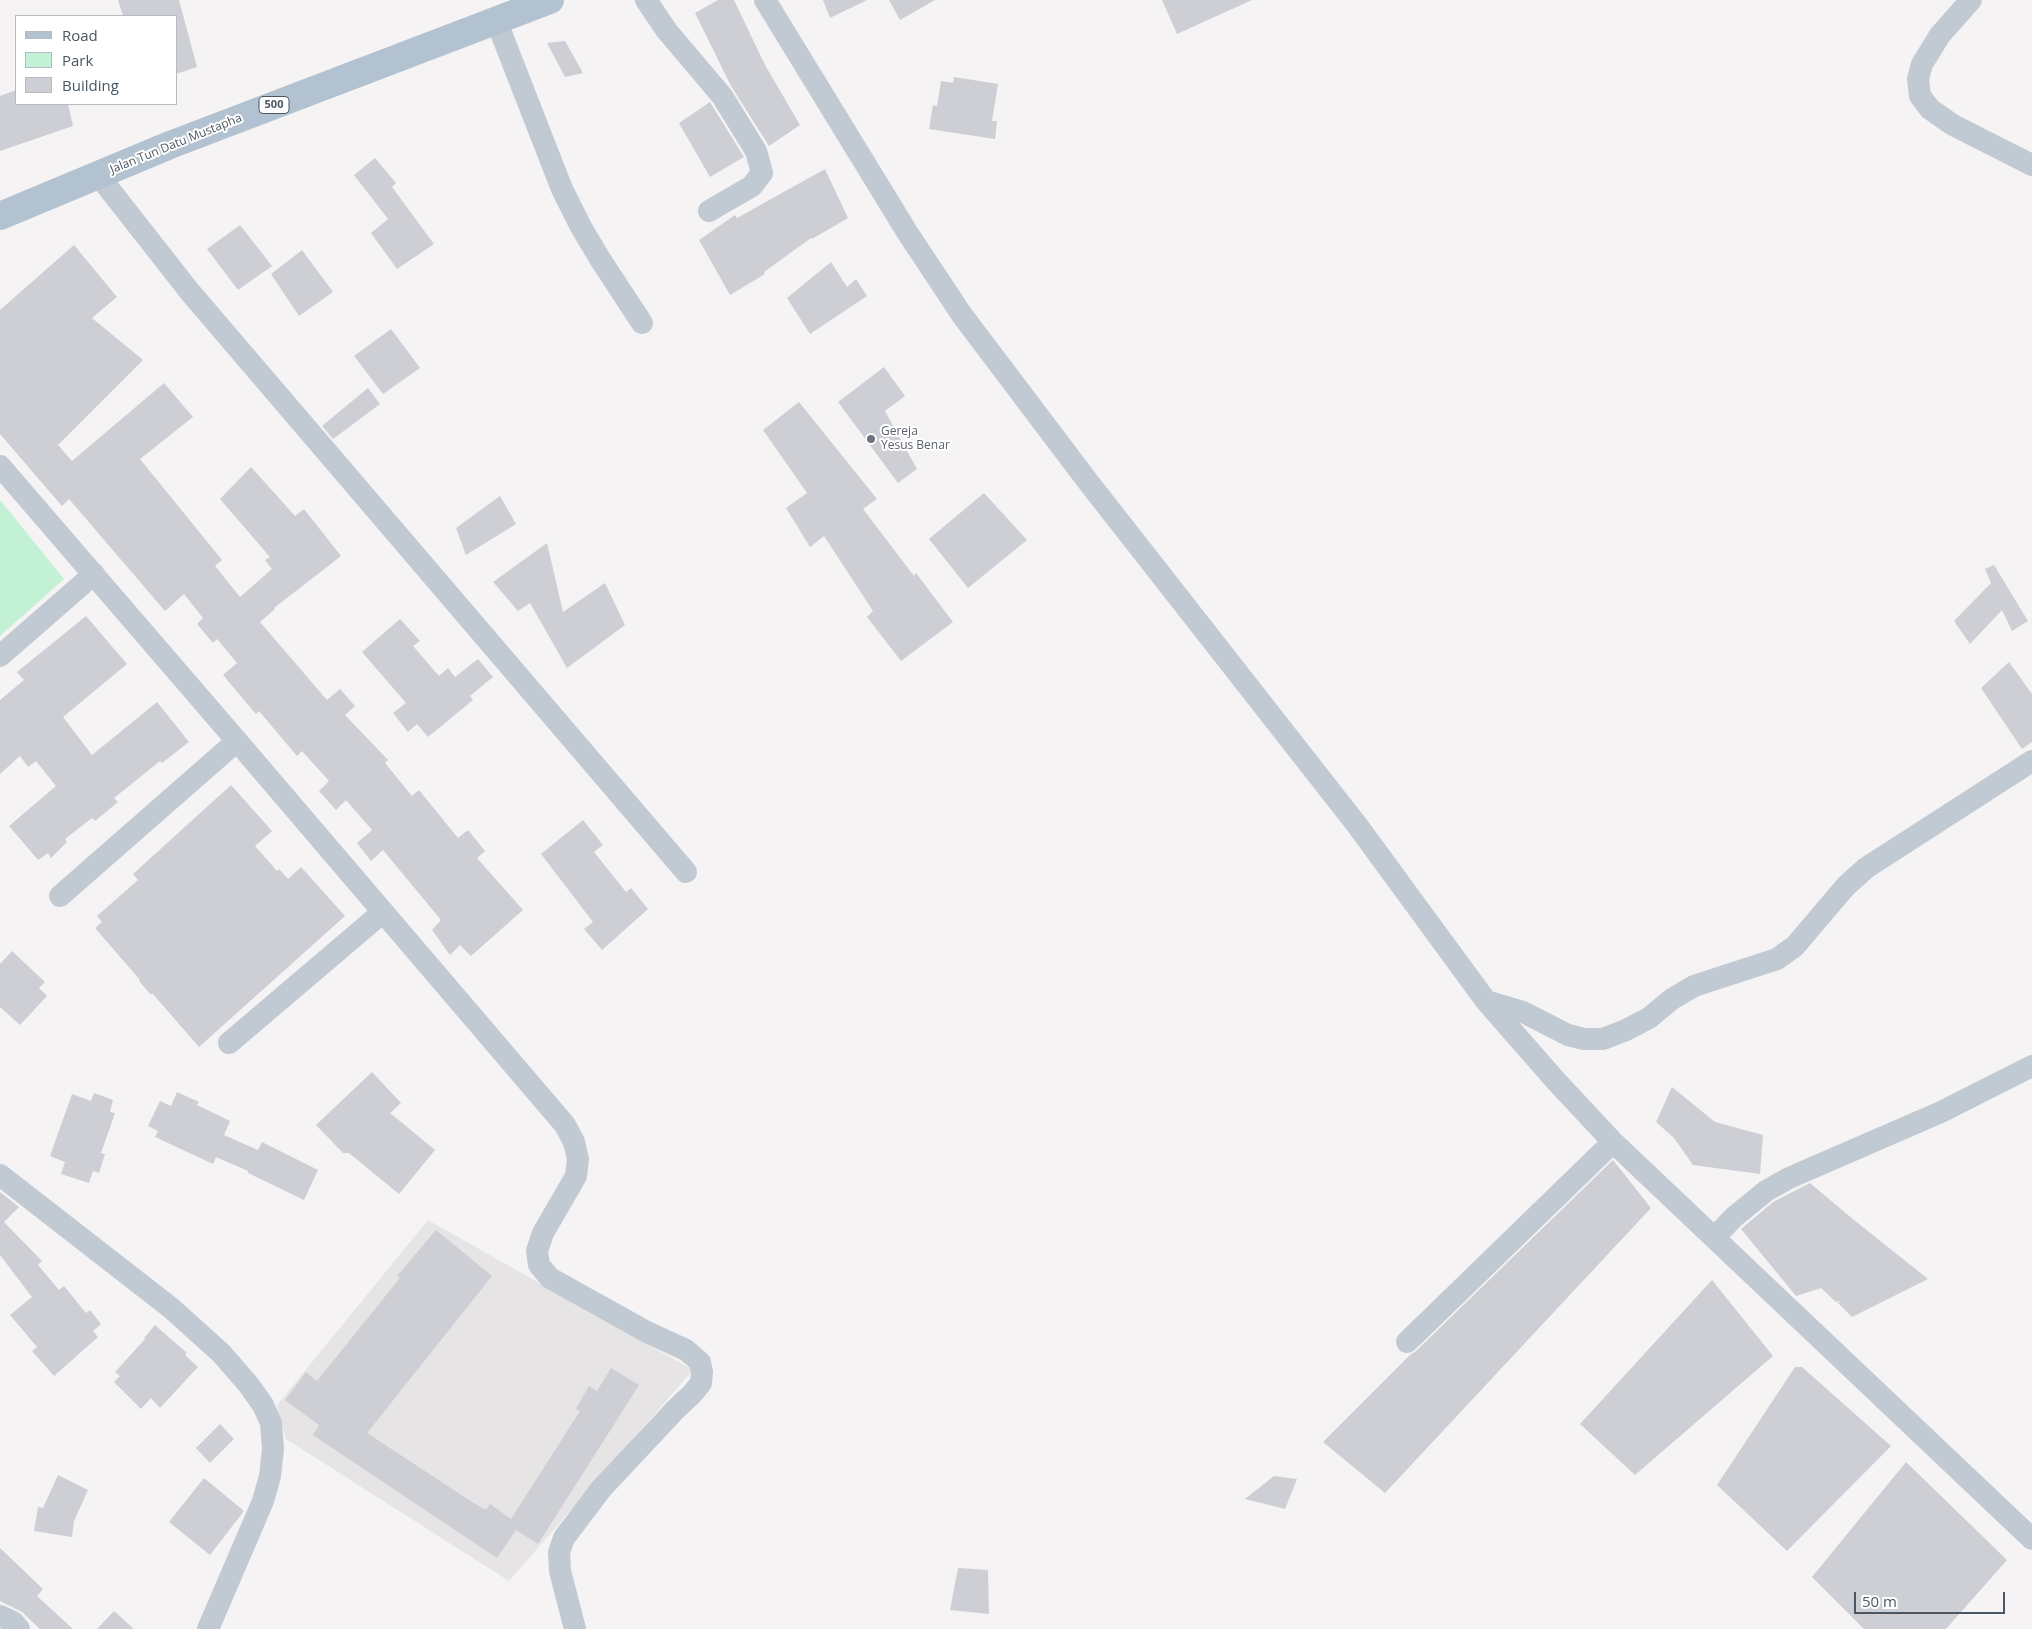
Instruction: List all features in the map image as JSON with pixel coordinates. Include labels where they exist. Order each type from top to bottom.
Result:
[{"type":"main road","name":"Jalan Tun Datu Mustapha","points":[[0,216],[179,142],[550,0]]},
{"type":"street","points":[[646,0],[667,31],[722,96],[756,151],[762,173],[752,186],[709,211]]},
{"type":"street","points":[[765,0],[907,232],[962,315],[1089,483],[1357,825],[1486,1001],[1556,1081],[1613,1142],[2032,1538]]},
{"type":"street","points":[[1971,0],[1940,35],[1922,64],[1918,79],[1920,96],[1930,109],[1953,125],[2032,165]]},
{"type":"street","points":[[496,20],[562,189],[600,259],[642,323]]},
{"type":"street","points":[[99,176],[190,292],[686,872]]},
{"type":"street","points":[[0,466],[238,740],[565,1125],[574,1142],[578,1159],[576,1176],[543,1233],[537,1251],[540,1265],[550,1278],[647,1332],[686,1350],[700,1362],[702,1372],[701,1383],[601,1489],[564,1538],[559,1552],[560,1571],[575,1629]]},
{"type":"street","points":[[0,656],[94,574]]},
{"type":"street","points":[[60,896],[238,740]]},
{"type":"street","points":[[1486,1001],[1523,1012],[1568,1035],[1584,1039],[1604,1039],[1626,1030],[1649,1018],[1672,999],[1694,986],[1777,959],[1795,946],[1846,886],[1866,868],[2032,761]]},
{"type":"street","points":[[229,1043],[383,912]]},
{"type":"street","points":[[1715,1237],[1734,1217],[1774,1187],[1941,1112],[2032,1066]]},
{"type":"street","points":[[1406,1342],[1613,1142]]},
{"type":"street","points":[[0,1175],[171,1308],[221,1353],[263,1404],[271,1424],[274,1449],[270,1476],[263,1502],[208,1629]]},
{"type":"street","points":[[0,1616],[13,1622],[19,1629]]},
{"type":"shaded area","points":[[428,1220],[693,1370],[509,1581],[286,1439],[277,1405]]},
{"type":"green space","points":[[0,500],[64,579],[0,636]]},
{"type":"building","points":[[118,0],[179,0],[197,67],[178,73],[178,15],[123,15]]},
{"type":"building","points":[[718,0],[734,0],[765,65],[800,125],[769,146],[731,86],[695,13]]},
{"type":"building","points":[[823,0],[867,0],[830,18]]},
{"type":"building","points":[[889,0],[935,0],[900,20]]},
{"type":"building","points":[[1162,0],[1252,0],[1177,34]]},
{"type":"building","points":[[565,41],[583,73],[565,77],[547,43]]},
{"type":"building","points":[[954,77],[998,84],[992,121],[997,121],[995,139],[929,129],[933,105],[937,106],[941,81],[953,83]]},
{"type":"building","points":[[15,90],[15,105],[68,105],[73,126],[0,151],[0,96]]},
{"type":"building","points":[[710,102],[744,157],[710,177],[679,123]]},
{"type":"building","points":[[375,158],[396,183],[392,187],[434,244],[397,269],[371,233],[388,219],[354,175]]},
{"type":"building","points":[[825,169],[848,218],[811,238],[764,272],[765,274],[730,295],[699,240],[735,215],[737,218]]},
{"type":"building","points":[[240,225],[272,266],[238,290],[207,249]]},
{"type":"building","points":[[74,245],[117,297],[92,318],[143,360],[58,445],[72,461],[164,383],[193,417],[140,459],[222,560],[215,566],[240,597],[272,569],[265,560],[270,557],[220,499],[251,467],[295,516],[304,509],[341,556],[274,608],[260,622],[327,700],[340,689],[355,706],[345,715],[388,760],[385,763],[412,796],[419,790],[458,838],[468,830],[485,851],[477,858],[523,910],[471,956],[460,945],[450,955],[432,930],[441,920],[383,850],[371,861],[357,843],[372,830],[346,800],[336,810],[319,791],[329,781],[302,751],[297,756],[259,711],[256,714],[223,675],[237,663],[217,639],[213,643],[197,624],[203,618],[184,594],[165,611],[69,499],[62,506],[0,434],[0,310]]},
{"type":"building","points":[[302,250],[333,292],[299,316],[271,274]]},
{"type":"building","points":[[831,262],[847,287],[856,279],[867,296],[810,334],[787,298]]},
{"type":"building","points":[[391,329],[420,368],[383,394],[354,356]]},
{"type":"building","points":[[884,367],[905,396],[885,411],[917,469],[898,483],[838,402]]},
{"type":"building","points":[[368,388],[380,404],[333,439],[322,426]]},
{"type":"building","points":[[799,402],[877,499],[863,509],[914,576],[916,573],[953,622],[901,661],[867,617],[873,611],[824,536],[810,547],[786,508],[807,493],[763,430]]},
{"type":"building","points":[[984,493],[1027,540],[968,588],[929,539]]},
{"type":"building","points":[[500,496],[516,524],[466,555],[456,528]]},
{"type":"building","points":[[547,543],[563,612],[605,583],[625,625],[567,668],[530,603],[518,611],[493,582]]},
{"type":"building","points":[[1994,565],[2028,621],[2012,631],[2002,610],[1970,644],[1954,621],[1991,583],[1985,569]]},
{"type":"building","points":[[86,616],[127,664],[63,717],[92,755],[157,702],[189,742],[162,763],[160,761],[114,798],[118,802],[95,821],[92,818],[65,839],[67,842],[51,858],[48,853],[38,860],[9,826],[56,786],[36,761],[28,767],[20,756],[0,774],[0,700],[24,680],[17,672]]},
{"type":"building","points":[[400,619],[420,641],[413,646],[439,676],[448,668],[455,677],[478,659],[493,677],[470,696],[473,700],[428,737],[417,724],[408,732],[393,713],[406,703],[362,652]]},
{"type":"building","points":[[2009,662],[2032,694],[2032,742],[2022,749],[1981,688]]},
{"type":"building","points":[[231,785],[272,831],[255,846],[277,871],[279,869],[288,879],[301,867],[345,916],[199,1047],[152,993],[151,995],[95,928],[102,922],[97,916],[138,880],[133,874]]},
{"type":"building","points":[[583,820],[603,845],[594,852],[626,892],[631,888],[648,909],[602,950],[584,929],[593,922],[541,854]]},
{"type":"building","points":[[12,951],[45,982],[39,988],[47,996],[20,1025],[0,1007],[0,964]]},
{"type":"building","points":[[372,1072],[401,1103],[390,1113],[435,1150],[399,1194],[349,1153],[343,1153],[316,1125]]},
{"type":"building","points":[[1672,1087],[1715,1122],[1763,1135],[1760,1174],[1693,1165],[1674,1138],[1656,1122]]},
{"type":"building","points":[[177,1092],[199,1102],[197,1105],[230,1121],[224,1135],[258,1150],[262,1142],[318,1170],[304,1200],[216,1157],[213,1164],[155,1137],[158,1131],[148,1126],[160,1101],[171,1106]]},
{"type":"building","points":[[94,1093],[113,1100],[110,1112],[115,1113],[101,1153],[105,1154],[99,1173],[93,1171],[89,1183],[61,1174],[65,1162],[50,1156],[72,1094],[91,1101]]},
{"type":"building","points":[[1613,1160],[1651,1208],[1385,1493],[1323,1442],[1410,1355]]},
{"type":"building","points":[[1810,1183],[1928,1279],[1852,1317],[1838,1303],[1840,1301],[1836,1302],[1821,1288],[1796,1296],[1741,1229],[1773,1202]]},
{"type":"building","points":[[0,1192],[19,1207],[4,1222],[42,1261],[38,1265],[59,1290],[64,1286],[86,1313],[90,1310],[101,1324],[93,1331],[98,1337],[54,1376],[32,1351],[37,1347],[10,1315],[32,1297],[0,1255]]},
{"type":"building","points":[[436,1230],[492,1276],[367,1433],[472,1502],[486,1510],[490,1504],[511,1519],[580,1411],[576,1409],[589,1386],[597,1391],[611,1368],[639,1385],[538,1544],[516,1530],[497,1558],[313,1435],[319,1425],[285,1400],[306,1372],[317,1381],[400,1278],[397,1276]]},
{"type":"building","points":[[1712,1280],[1773,1356],[1635,1475],[1580,1424]]},
{"type":"building","points":[[155,1325],[187,1353],[185,1355],[198,1367],[160,1408],[151,1398],[141,1409],[114,1382],[120,1376],[115,1372]]},
{"type":"building","points":[[1795,1367],[1802,1367],[1891,1446],[1787,1551],[1717,1485]]},
{"type":"building","points":[[220,1424],[234,1439],[210,1463],[196,1448]]},
{"type":"building","points":[[1906,1462],[2007,1560],[1946,1629],[1864,1629],[1812,1577]]},
{"type":"building","points":[[58,1475],[88,1490],[74,1521],[72,1537],[34,1531],[38,1507],[43,1508]]},
{"type":"building","points":[[1274,1476],[1297,1479],[1285,1509],[1245,1499]]},
{"type":"building","points":[[204,1478],[244,1511],[210,1555],[169,1522]]},
{"type":"building","points":[[0,1548],[43,1589],[37,1596],[73,1629],[40,1629],[22,1612],[0,1601]]},
{"type":"building","points":[[958,1568],[988,1570],[989,1614],[950,1610]]},
{"type":"building","points":[[114,1611],[134,1629],[97,1629]]},
{"type":"place","name":"Gereja Yesus Benar","points":[[871,439]]}]
